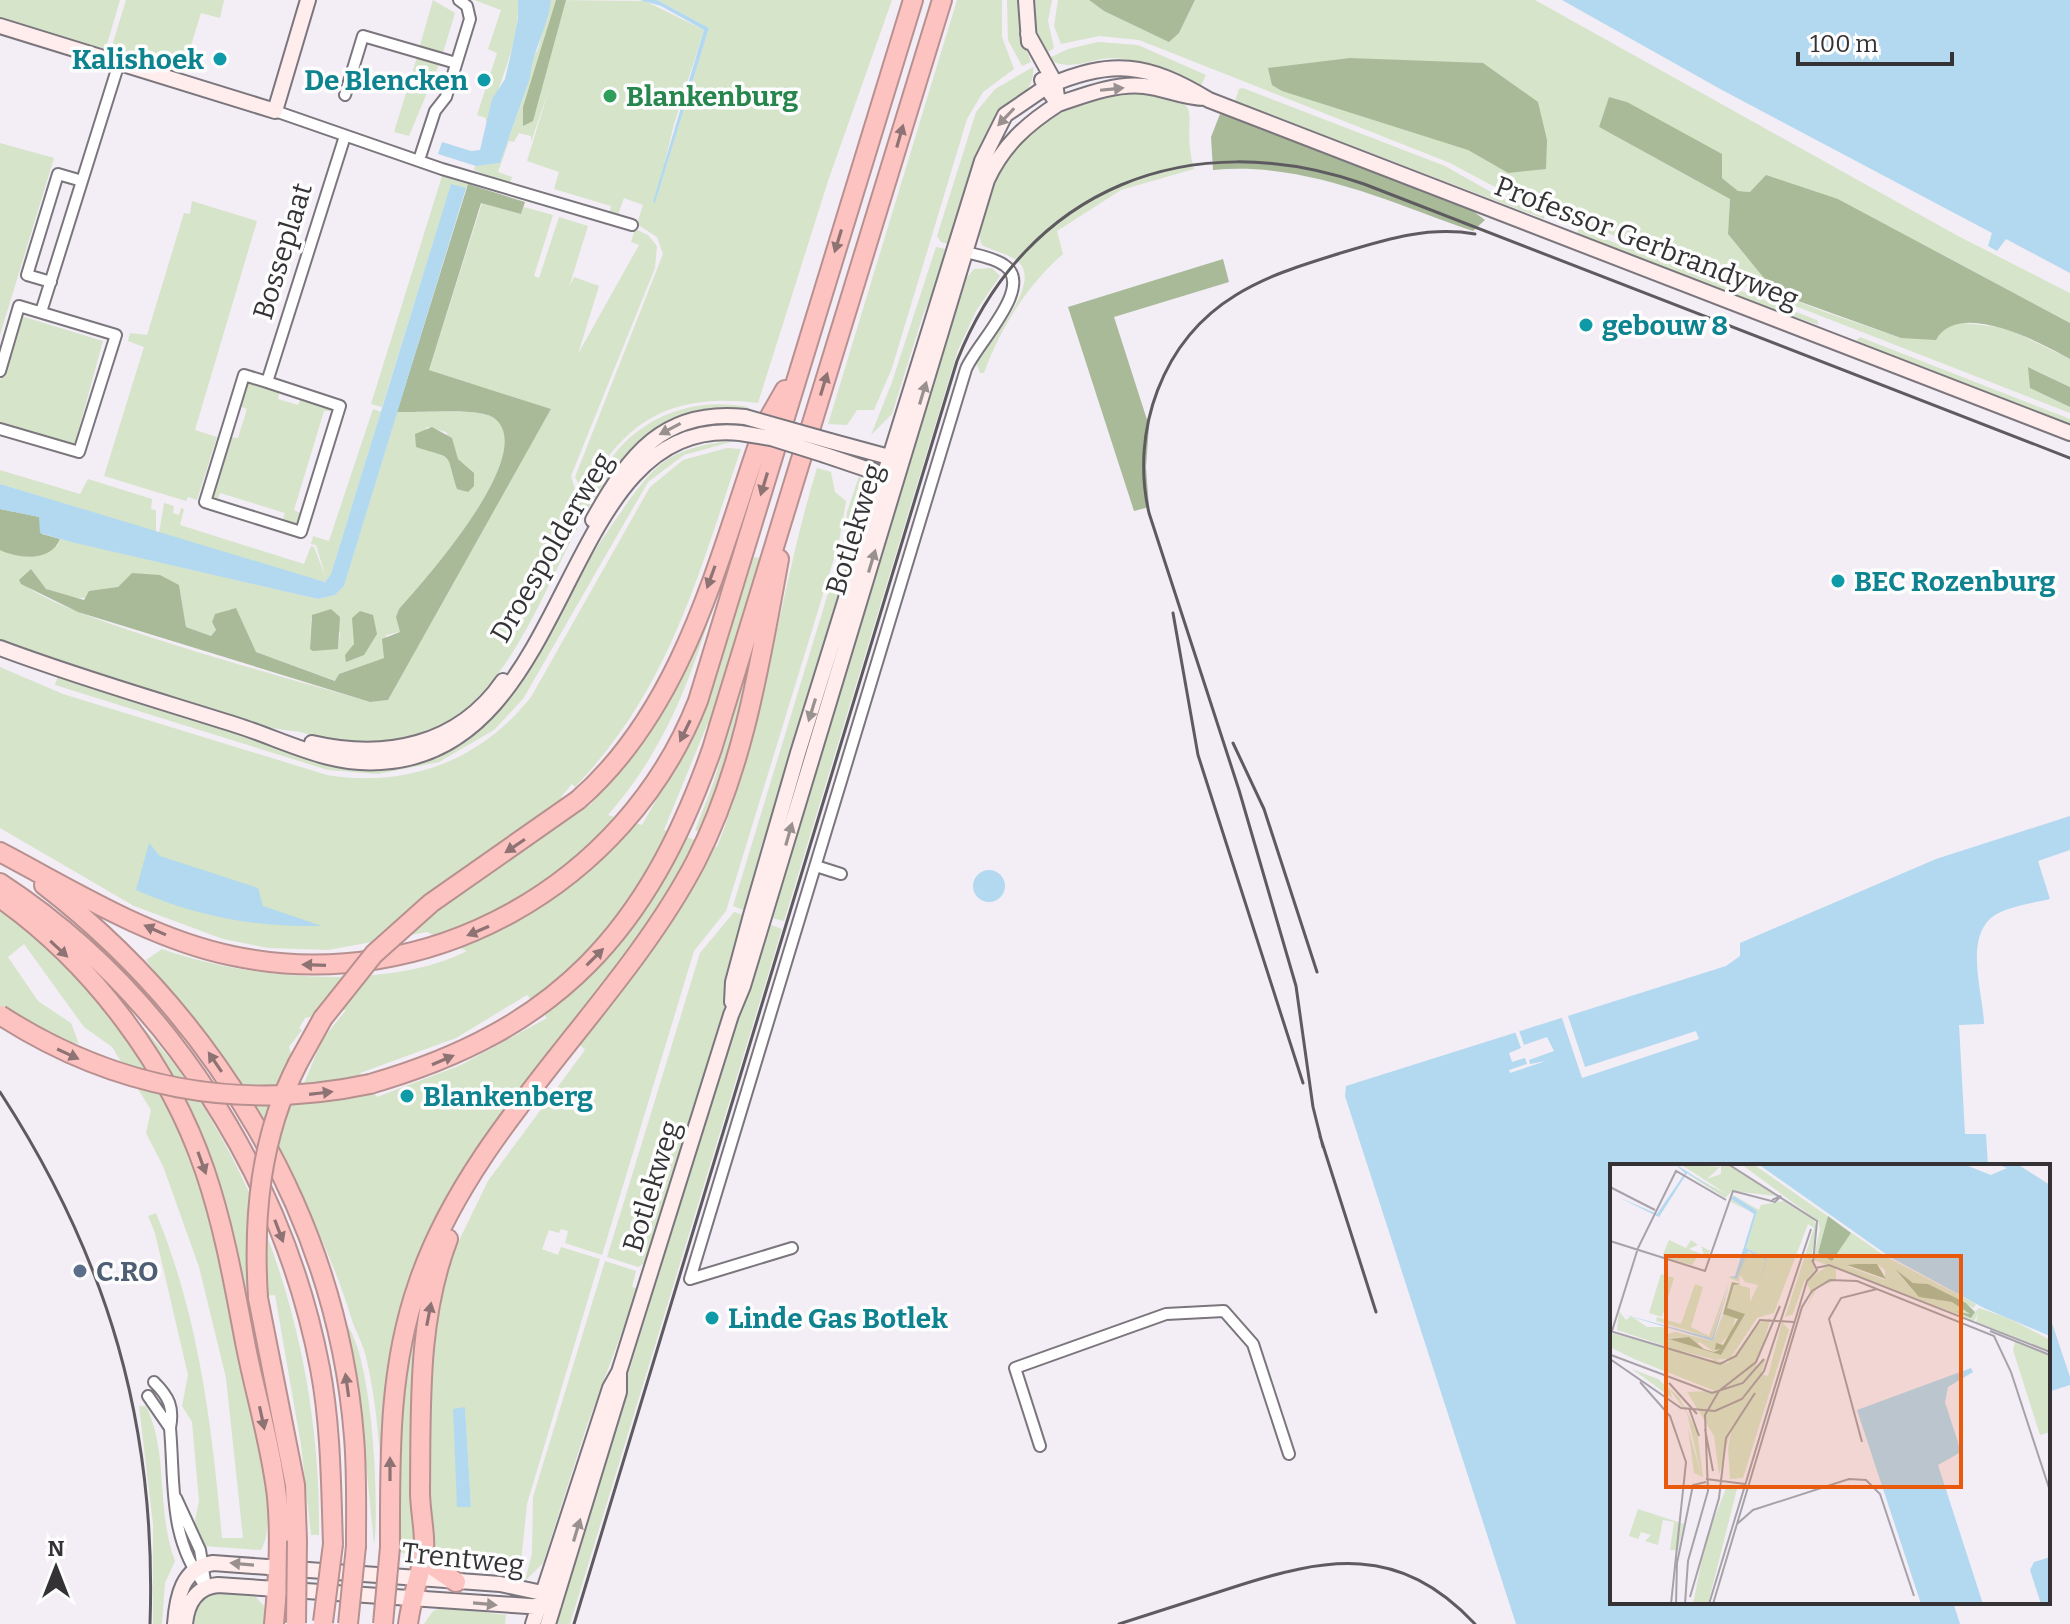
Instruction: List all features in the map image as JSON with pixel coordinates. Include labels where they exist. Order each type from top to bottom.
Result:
[{"type":"highway","points":[[0,854],[171,937],[229,955],[261,961],[341,965],[399,957],[505,919],[589,860],[629,818],[676,751],[698,701],[913,0]]},
{"type":"highway","points":[[0,1015],[37,1039],[94,1065],[187,1091],[271,1097],[370,1084],[455,1055],[536,1008],[594,959],[618,932],[659,874],[681,832],[712,749],[942,0]]},
{"type":"highway","points":[[296,1623],[295,1485],[258,1298],[259,1185],[273,1122],[298,1063],[323,1018],[374,954],[431,903],[578,800],[630,747],[674,671],[765,425],[804,356]]},
{"type":"highway","points":[[383,1624],[390,1547],[391,1416],[406,1323],[418,1283],[447,1218],[497,1140],[681,887],[705,841],[743,742],[793,486]]},
{"type":"highway","points":[[0,854],[88,919],[163,994],[211,1057],[270,1152],[314,1253],[343,1359],[354,1435],[356,1546],[348,1624]]},
{"type":"highway","points":[[0,883],[70,937],[159,1028],[221,1113],[258,1182],[297,1280],[320,1371],[328,1431],[333,1544],[323,1623]]},
{"type":"highway","points":[[0,898],[84,974],[112,1005],[155,1066],[191,1135],[219,1214],[271,1459],[280,1567],[274,1624]]},
{"type":"highway","points":[[408,1624],[410,1600],[423,1559],[420,1493],[424,1338],[447,1243],[497,1140]]},
{"type":"highway","points":[[423,1559],[456,1582]]},
{"type":"main road","points":[[0,26],[275,111],[308,0]]},
{"type":"main road","points":[[1026,0],[1031,52],[1058,104]]},
{"type":"main road","name":"Professor Gerbrandyweg","points":[[1050,85],[1078,73],[1114,66],[1145,69],[1191,88],[1205,98],[2070,433]]},
{"type":"main road","name":"Botlekweg","points":[[533,1624],[610,1388],[619,1372],[731,1015],[743,986],[901,468],[989,142],[1005,115],[1050,85]]},
{"type":"main road","name":"Professor Gerbrandyweg","points":[[1058,104],[1100,90],[1143,86],[1187,98],[1205,98]]},
{"type":"main road","name":"Botlekweg","points":[[731,1015],[733,982],[751,915],[889,457],[960,251],[996,160],[1030,123],[1058,104]]},
{"type":"main road","name":"Droespolderweg","points":[[250,729],[363,752],[404,748],[452,729],[485,702],[511,669],[607,494],[635,455],[653,439],[684,422],[702,417],[745,417],[828,448],[884,475]]},
{"type":"main road","name":"Droespolderweg","points":[[0,648],[250,729],[310,753],[355,762],[408,759],[462,736],[506,692],[598,528],[625,486],[659,451],[690,437],[740,433],[889,457],[901,468]]},
{"type":"main road","points":[[884,475],[901,468]]},
{"type":"main road","name":"Botlekweg","points":[[548,1624],[619,1392],[619,1372]]},
{"type":"main road","name":"Trentweg","points":[[199,1568],[280,1567],[524,1587],[539,1600]]},
{"type":"main road","points":[[175,1624],[180,1589],[199,1568]]},
{"type":"main road","points":[[185,1624],[189,1603],[206,1587]]},
{"type":"main road","name":"Trentweg","points":[[206,1587],[277,1589],[410,1600],[539,1600],[554,1605]]},
{"type":"street","points":[[419,160],[439,106],[446,97],[470,16],[467,6],[460,0]]},
{"type":"street","points":[[345,95],[363,36],[456,63]]},
{"type":"street","points":[[41,312],[119,63]]},
{"type":"street","points":[[275,111],[419,160],[632,225]]},
{"type":"street","name":"Bosseplaat","points":[[267,382],[345,136]]},
{"type":"street","points":[[51,282],[27,275],[49,203],[58,174],[82,181]]},
{"type":"street","points":[[792,1248],[690,1279],[966,369],[1014,289],[1013,273],[1006,266],[960,251]]},
{"type":"street","points":[[0,371],[19,306],[116,335],[79,452],[0,429]]},
{"type":"street","points":[[244,375],[267,382],[340,406],[301,532],[205,502],[244,375]]},
{"type":"street","points":[[816,866],[841,874]]},
{"type":"street","points":[[1040,1446],[1015,1368],[1166,1314],[1224,1311],[1253,1344],[1289,1454]]},
{"type":"street","points":[[154,1382],[165,1393],[174,1411],[170,1428],[175,1496],[206,1587]]},
{"type":"street","points":[[148,1396],[170,1428]]},
{"type":"green space","points":[[0,0],[120,0],[105,51],[0,19]]},
{"type":"green space","points":[[126,0],[224,0],[220,18],[201,13],[184,68],[178,66],[177,70],[111,49]]},
{"type":"green space","points":[[433,0],[455,13],[442,56],[419,49]]},
{"type":"green space","points":[[474,0],[518,0],[515,37],[487,129],[486,118],[477,115],[497,53],[488,49],[501,10]]},
{"type":"green space","points":[[551,0],[645,1],[704,30],[674,124],[655,203],[709,28],[657,0],[892,0],[828,181],[758,403],[704,402],[659,414],[622,441],[590,485],[581,488],[575,477],[663,254],[657,237],[637,224],[643,205],[624,198],[617,217],[609,215],[611,206],[554,189],[559,172],[527,161],[549,89],[531,142],[531,136],[519,133],[514,142],[509,141],[498,172],[512,177],[510,184],[474,170],[475,166],[500,163],[527,87],[530,64],[538,49]]},
{"type":"green space","points":[[556,0],[566,0],[533,121],[523,126],[523,107]]},
{"type":"green space","points":[[957,0],[1002,0],[1002,37],[1014,69],[983,92],[967,119],[892,368],[874,410],[857,410],[847,425],[828,424]]},
{"type":"green space","points":[[1007,0],[1019,0],[1020,33],[1031,62],[1022,66],[1008,40]]},
{"type":"green space","points":[[1033,0],[1052,0],[1048,21],[1054,48],[1047,53],[1034,24]]},
{"type":"green space","points":[[1058,0],[1089,0],[1104,11],[1179,33],[1195,0],[1535,0],[1958,236],[2070,293],[2070,323],[1838,199],[1738,191],[1627,102],[1609,97],[1599,127],[1730,199],[1728,234],[1776,293],[1901,338],[1955,322],[2006,328],[2070,359],[2070,387],[2029,367],[2030,388],[2070,407],[2070,413],[1510,195],[1450,163],[1139,40],[1099,36],[1061,44],[1054,26]],"holes":[[[1350,58],[1401,61],[1508,173],[1468,150]]]},
{"type":"green space","points":[[1089,0],[1195,0],[1179,33],[1169,42],[1104,11]]},
{"type":"green space","points":[[1098,42],[1138,45],[1206,75],[1200,88],[1133,61],[1110,58],[1070,65],[1049,58],[1068,49]]},
{"type":"green space","points":[[417,57],[439,64],[409,136],[394,132]]},
{"type":"green space","points":[[1350,58],[1483,63],[1538,102],[1547,140],[1546,169],[1508,173],[1468,150],[1282,91],[1272,85],[1268,68]]},
{"type":"green space","points":[[1033,67],[1029,87],[1023,96],[986,137],[952,245],[941,242],[937,236],[976,112],[995,89]]},
{"type":"green space","points":[[1239,89],[1445,166],[1498,196],[1544,215],[1544,219],[1235,101]]},
{"type":"green space","points":[[1132,90],[1159,95],[1185,105],[1189,111],[1194,169],[1121,190],[1057,231],[1063,254],[1026,294],[998,340],[984,373],[980,373],[975,360],[1012,310],[1024,282],[1023,270],[1016,260],[982,245],[980,238],[981,215],[996,172],[1024,134],[1042,121],[1083,102]]},
{"type":"green space","points":[[1609,97],[1627,102],[1722,154],[1722,178],[1738,191],[1750,192],[1766,175],[1838,199],[2070,323],[2070,359],[2020,335],[1980,324],[1962,323],[1947,328],[1936,340],[1901,338],[1776,293],[1728,234],[1730,199],[1599,127]]},
{"type":"green space","points":[[1220,114],[1280,132],[1330,155],[1465,205],[1485,220],[1473,231],[1346,186],[1313,178],[1247,169],[1213,170],[1211,137]]},
{"type":"green space","points":[[0,143],[54,158],[0,335]]},
{"type":"green space","points":[[442,176],[468,184],[466,188],[451,185],[382,407],[371,404]]},
{"type":"green space","points":[[468,184],[525,202],[521,214],[481,203],[429,370],[551,409],[388,700],[370,702],[78,612],[21,584],[19,580],[31,569],[46,589],[84,600],[89,591],[118,587],[132,573],[160,575],[179,585],[186,627],[211,636],[216,630],[212,622],[215,614],[236,608],[256,652],[335,681],[339,674],[384,658],[382,639],[400,632],[396,617],[399,609],[473,516],[502,458],[504,435],[494,418],[463,412],[397,412]]},
{"type":"green space","points":[[192,201],[257,221],[195,430],[217,437],[197,500],[188,497],[186,501],[104,476],[144,347],[128,341],[130,333],[147,335],[184,213],[190,214]]},
{"type":"green space","points":[[482,203],[521,214],[524,207],[553,215],[534,276],[539,278],[559,217],[588,226],[569,287],[574,277],[599,286],[578,354],[639,245],[631,242],[635,229],[648,235],[657,246],[655,268],[571,476],[575,489],[582,493],[592,488],[626,441],[656,419],[691,407],[748,407],[747,412],[710,412],[710,409],[656,429],[615,467],[583,518],[525,632],[490,684],[447,723],[389,744],[343,743],[254,723],[0,640],[0,550],[29,557],[58,545],[60,539],[318,599],[335,595],[344,586],[397,412],[486,415],[494,418],[504,435],[502,458],[490,486],[452,546],[399,609],[397,619],[400,632],[386,635],[384,658],[339,674],[336,681],[256,652],[229,609],[225,614],[215,614],[212,622],[216,630],[211,636],[186,627],[179,585],[128,577],[112,591],[79,598],[56,594],[44,588],[31,569],[20,580],[39,594],[126,629],[370,702],[388,700],[551,409],[429,370]],"holes":[[[427,427],[446,432],[458,459],[474,473],[457,489],[451,461],[438,451],[418,448]],[[331,609],[340,634],[338,649],[310,649],[311,618]]]},
{"type":"green space","points":[[1579,229],[1817,320],[1819,325],[1757,305],[1577,233]]},
{"type":"green space","points":[[936,247],[950,250],[923,315],[892,414],[871,435],[892,382]]},
{"type":"green space","points":[[1223,259],[1229,282],[1114,317],[1149,426],[1146,467],[1149,507],[1134,511],[1068,307]]},
{"type":"green space","points":[[992,268],[1000,276],[976,311],[958,350],[784,921],[768,917],[964,281],[974,269]]},
{"type":"green space","points":[[21,316],[103,341],[72,454],[0,433],[0,381]]},
{"type":"green space","points":[[1860,337],[2070,419],[2070,426],[1856,341]]},
{"type":"green space","points":[[2028,367],[2070,387],[2070,407],[2030,388]]},
{"type":"green space","points":[[255,382],[280,390],[278,399],[298,405],[301,397],[332,411],[324,411],[294,510],[302,514],[296,524],[282,522],[285,513],[220,493],[217,501],[213,497],[229,437],[238,438],[247,409],[239,406],[246,385]]},
{"type":"green space","points":[[373,409],[381,412],[331,574],[325,582],[159,533],[164,503],[174,506],[173,513],[179,515],[181,508],[184,509],[180,525],[304,564],[311,546],[314,547],[326,578],[316,545],[311,544],[313,536],[329,541]]},
{"type":"green space","points":[[432,427],[452,438],[458,459],[474,473],[474,486],[468,492],[457,489],[447,458],[416,447],[415,434]]},
{"type":"green space","points":[[738,440],[684,455],[648,482],[523,699],[494,730],[439,762],[378,774],[328,770],[55,685],[58,676],[283,748],[283,751],[358,766],[415,764],[460,746],[495,716],[524,675],[614,522],[652,473],[677,454],[713,443]]},
{"type":"green space","points":[[727,448],[741,449],[695,585],[658,670],[608,749],[575,787],[572,784],[561,797],[589,806],[600,794],[711,593],[716,595],[707,626],[674,712],[646,765],[608,815],[642,825],[700,723],[754,557],[760,558],[712,723],[707,725],[664,830],[717,847],[747,756],[817,468],[831,472],[835,492],[846,501],[839,542],[726,911],[694,951],[602,1255],[565,1243],[568,1231],[561,1229],[559,1233],[549,1230],[542,1249],[558,1255],[561,1247],[600,1259],[527,1504],[521,1562],[436,1558],[428,1521],[432,1352],[441,1291],[450,1259],[488,1181],[585,1050],[568,1031],[421,1262],[383,1508],[378,1432],[370,1376],[365,1352],[334,1268],[313,1220],[264,1130],[208,1044],[146,960],[162,949],[234,968],[274,974],[357,976],[434,964],[467,951],[427,932],[328,950],[268,948],[223,939],[134,906],[0,828],[0,667],[63,694],[327,775],[357,778],[414,773],[440,765],[489,738],[531,697],[650,487],[683,460]],"holes":[[[527,995],[547,1018],[461,1065],[377,1097],[360,1073],[456,1038]],[[346,1010],[322,1040],[303,1086],[289,1047],[302,1030],[299,1028],[305,1018]],[[465,1408],[471,1507],[457,1507],[457,1458]]]},
{"type":"green space","points":[[0,470],[80,494],[88,479],[152,499],[151,509],[156,510],[156,532],[0,484]]},
{"type":"green space","points":[[859,476],[867,490],[868,504],[748,912],[733,906],[843,544],[847,512]]},
{"type":"green space","points":[[0,509],[40,517],[42,534],[60,539],[56,546],[42,555],[25,557],[0,550]]},
{"type":"green space","points":[[331,609],[340,617],[338,649],[313,651],[310,649],[312,615]]},
{"type":"green space","points":[[360,611],[373,615],[377,634],[364,655],[346,662],[345,655],[354,644],[352,618]]},
{"type":"green space","points":[[754,647],[743,722],[701,833],[695,830],[713,784]]},
{"type":"green space","points":[[0,908],[84,985],[118,1027],[147,1071],[193,1167],[211,1220],[225,1277],[242,1376],[264,1472],[268,1517],[261,1550],[203,1546],[194,1526],[199,1501],[192,1422],[182,1406],[188,1375],[155,1233],[148,1216],[156,1213],[171,1252],[193,1332],[214,1455],[222,1538],[243,1538],[226,1378],[199,1267],[163,1166],[146,1133],[151,1110],[112,1047],[84,1027],[24,944],[8,957],[38,1001],[71,1023],[79,1044],[59,1039],[0,1006]]},
{"type":"green space","points":[[734,912],[747,916],[717,1036],[647,1262],[638,1267],[607,1257],[700,953]]},
{"type":"green space","points":[[766,923],[782,929],[570,1624],[552,1624]]},
{"type":"green space","points":[[117,998],[173,1062],[213,1123],[242,1178],[266,1234],[286,1292],[301,1352],[317,1474],[319,1535],[311,1535],[301,1445],[275,1295],[245,1298],[226,1211]]},
{"type":"green space","points":[[605,1261],[636,1271],[632,1287],[638,1289],[587,1425],[543,1563],[525,1581],[532,1553],[533,1497]]},
{"type":"green space","points":[[421,1302],[415,1556],[400,1552],[400,1482],[405,1391]]},
{"type":"green space","points":[[345,1323],[362,1363],[368,1394],[375,1463],[374,1545],[361,1411]]},
{"type":"green space","points":[[139,1406],[146,1406],[158,1443],[166,1522],[175,1561],[165,1583],[162,1624],[153,1624],[153,1524]]},
{"type":"green space","points":[[213,1591],[254,1595],[264,1606],[265,1624],[189,1624],[194,1605]]},
{"type":"green space","points":[[444,1607],[506,1615],[505,1624],[424,1624],[433,1611]]},
{"type":"water","points":[[518,0],[551,0],[530,78],[500,163],[476,166],[438,154],[442,142],[471,151],[480,150],[492,99],[505,79],[518,19]]},
{"type":"water","points":[[640,0],[657,0],[709,28],[655,203],[704,30],[661,6]]},
{"type":"water","points":[[1562,0],[2070,0],[2070,273],[2006,239],[1997,251],[1988,246],[1992,233],[1722,90]]},
{"type":"water","points":[[451,184],[466,188],[344,586],[335,595],[318,599],[71,542],[40,533],[39,517],[0,509],[0,484],[325,582],[331,574]]},
{"type":"water","points":[[2070,816],[2070,850],[2038,861],[2050,899],[1995,915],[1985,924],[1980,936],[1977,965],[1984,1024],[1959,1025],[1965,1134],[1986,1134],[1988,1164],[1610,1164],[1610,1604],[1954,1604],[1960,1624],[1516,1624],[1345,1096],[1346,1086],[1726,966],[1740,956],[1740,943],[1936,859]]},
{"type":"water","points":[[149,843],[160,856],[258,888],[263,906],[322,926],[273,925],[204,914],[136,890]]},
{"type":"water","points":[[989,870],[1000,875],[1005,886],[1000,897],[989,902],[978,897],[973,886],[978,875]]},
{"type":"water","points":[[2050,1317],[2070,1377],[2070,1385],[2050,1391]]},
{"type":"water","points":[[465,1407],[471,1507],[457,1507],[453,1409]]},
{"type":"pier","points":[[1566,1010],[1585,1067],[1696,1031],[1699,1039],[1582,1078],[1560,1012]]},
{"type":"pier","points":[[1517,1025],[1524,1045],[1547,1037],[1554,1051],[1529,1060],[1530,1064],[1546,1061],[1510,1073],[1509,1070],[1527,1064],[1525,1058],[1512,1062],[1509,1053],[1521,1048],[1513,1026]]},
{"type":"railway","points":[[574,1624],[957,361],[987,301],[1025,252],[1070,213],[1122,185],[1177,168],[1237,162],[1300,167],[1364,184],[2070,458]]},
{"type":"railway","points":[[1323,1147],[1313,1107],[1296,986],[1239,790],[1149,513],[1144,482],[1144,451],[1149,420],[1171,362],[1210,314],[1236,295],[1302,265],[1392,238],[1441,232],[1475,234]]},
{"type":"railway","points":[[1173,613],[1198,755],[1303,1083]]},
{"type":"railway","points":[[1233,743],[1264,809],[1317,972]]},
{"type":"railway","points":[[0,1092],[38,1154],[70,1217],[97,1281],[118,1346],[134,1412],[145,1481],[150,1551],[150,1624]]},
{"type":"railway","points":[[1320,1136],[1376,1312]]},
{"type":"railway","points":[[1119,1624],[1266,1577],[1330,1564],[1360,1564],[1389,1569],[1418,1580],[1447,1598],[1475,1624]]},
{"type":"place","name":"Kalishoek","points":[[220,59]]},
{"type":"place","name":"De Blencken","points":[[484,80]]},
{"type":"place","name":"Blankenburg","points":[[610,96]]},
{"type":"place","name":"gebouw 8","points":[[1586,325]]},
{"type":"place","name":"BEC Rozenburg","points":[[1838,581]]},
{"type":"place","name":"Blankenberg","points":[[407,1096]]},
{"type":"place","name":"C.RO","points":[[80,1271]]},
{"type":"place","name":"Linde Gas Botlek","points":[[712,1318]]}]
